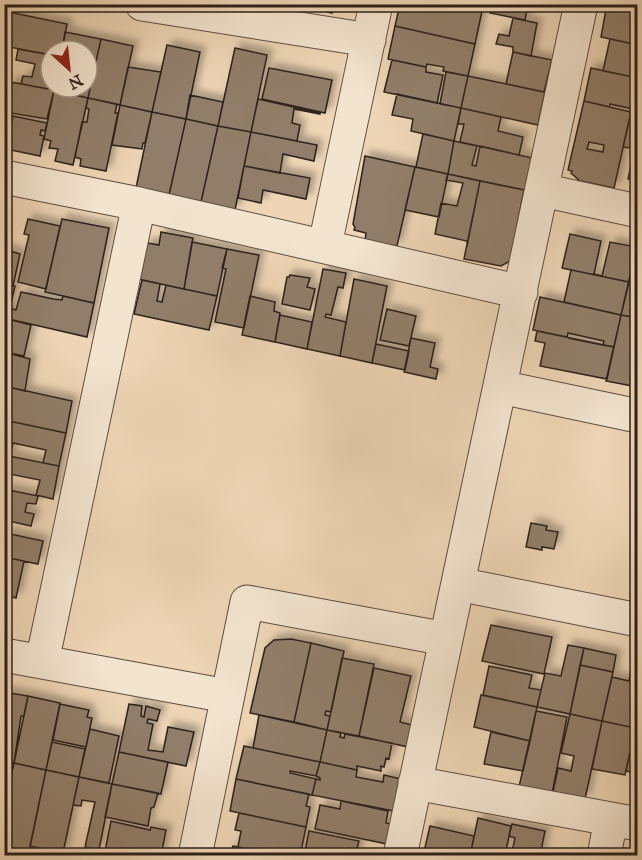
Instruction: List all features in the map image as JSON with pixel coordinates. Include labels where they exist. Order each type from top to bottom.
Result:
[{"type":"street","points":[[142,4],[369,40]]},
{"type":"street","points":[[325,245],[376,4]]},
{"type":"street","points":[[400,855],[582,4]]},
{"type":"street","points":[[4,177],[325,245],[521,292]]},
{"type":"street","points":[[542,190],[638,212]]},
{"type":"street","points":[[42,662],[139,204]]},
{"type":"street","points":[[500,387],[638,416]]},
{"type":"street","points":[[458,584],[638,620]]},
{"type":"street","points":[[195,855],[247,602],[446,639]]},
{"type":"street","points":[[4,655],[227,696]]},
{"type":"street","points":[[415,783],[624,821],[604,855]]},
{"type":"building","points":[[296,4],[334,4],[332,13]]},
{"type":"building","points":[[400,4],[445,4],[444,9],[449,10],[452,4],[482,11],[475,44],[395,26]]},
{"type":"building","points":[[452,4],[483,4],[482,11]]},
{"type":"building","points":[[492,4],[528,4],[525,20],[490,13]]},
{"type":"building","points":[[607,4],[638,10],[638,45],[601,37]]},
{"type":"building","points":[[614,4],[638,4],[638,8],[626,7]]},
{"type":"building","points":[[4,11],[67,24],[64,39],[39,39],[39,53],[4,46]]},
{"type":"building","points":[[513,18],[537,23],[531,56],[513,52],[513,47],[496,44],[499,34],[509,36]]},
{"type":"building","points":[[395,26],[475,44],[468,76],[443,71],[444,67],[427,64],[426,67],[388,59]]},
{"type":"building","points":[[65,32],[101,39],[99,48],[99,39],[64,39]]},
{"type":"building","points":[[101,39],[133,46],[120,105],[93,99],[99,99]]},
{"type":"building","points":[[610,39],[638,45],[638,78],[603,71]]},
{"type":"building","points":[[167,45],[200,52],[186,119],[152,112]]},
{"type":"building","points":[[235,48],[267,55],[251,132],[218,126]]},
{"type":"building","points":[[18,49],[39,53],[39,87],[21,84],[23,76],[32,77],[35,64],[16,60]]},
{"type":"building","points":[[513,52],[552,60],[544,92],[506,84]]},
{"type":"building","points":[[392,60],[426,67],[426,72],[443,75],[437,103],[384,92]]},
{"type":"building","points":[[128,67],[161,72],[152,112],[120,105]]},
{"type":"building","points":[[269,68],[332,80],[325,113],[262,99]]},
{"type":"building","points":[[591,68],[638,78],[638,110],[584,101]]},
{"type":"building","points":[[446,72],[468,76],[461,108],[440,104]]},
{"type":"building","points":[[468,76],[545,92],[538,125],[461,108]]},
{"type":"building","points":[[11,82],[39,87],[39,99],[52,99],[47,119],[4,112]]},
{"type":"building","points":[[397,94],[461,108],[454,141],[411,131],[413,119],[392,115]]},
{"type":"building","points":[[190,95],[223,102],[218,126],[186,119]]},
{"type":"building","points":[[52,99],[88,99],[73,165],[55,161],[58,149],[49,148],[51,141],[44,139]]},
{"type":"building","points":[[88,99],[117,104],[115,113],[118,113],[106,171],[80,166],[81,159],[75,157],[82,122],[87,122],[89,109],[86,108]]},
{"type":"building","points":[[258,99],[320,114],[294,109],[292,123],[300,125],[297,141],[251,132]]},
{"type":"building","points":[[584,101],[631,112],[614,188],[580,181],[571,173],[572,171],[568,170]],"holes":[[[589,142],[604,145],[603,152],[587,149]]]},
{"type":"building","points":[[120,105],[152,112],[142,149],[112,145]]},
{"type":"building","points":[[461,108],[501,117],[498,131],[523,137],[519,155],[460,142],[464,124],[458,124]]},
{"type":"building","points":[[152,112],[186,119],[169,195],[136,188]]},
{"type":"building","points":[[631,112],[638,113],[638,149],[623,147]]},
{"type":"building","points":[[13,116],[47,123],[45,131],[41,130],[40,135],[44,136],[40,156],[6,149]]},
{"type":"building","points":[[186,119],[218,126],[201,202],[169,195]]},
{"type":"building","points":[[4,120],[10,121],[4,148]]},
{"type":"building","points":[[218,126],[251,132],[235,210],[201,202]]},
{"type":"building","points":[[251,132],[317,145],[314,161],[283,154],[280,173],[244,166]]},
{"type":"building","points":[[423,134],[454,141],[448,174],[416,167]]},
{"type":"building","points":[[454,141],[477,146],[472,165],[476,166],[480,146],[532,158],[525,190],[448,174]]},
{"type":"building","points":[[365,156],[415,167],[397,246],[365,241],[366,233],[354,230],[353,224]]},
{"type":"building","points":[[632,160],[638,162],[638,181],[628,179]]},
{"type":"building","points":[[244,166],[310,178],[306,199],[263,190],[261,203],[238,198]]},
{"type":"building","points":[[415,167],[448,174],[439,217],[405,210]]},
{"type":"building","points":[[448,174],[480,181],[467,246],[467,241],[435,234],[441,203],[457,206],[463,183],[446,180]]},
{"type":"building","points":[[480,181],[524,190],[510,261],[501,266],[464,259]]},
{"type":"building","points":[[28,219],[60,226],[46,289],[18,282],[29,235],[24,234]]},
{"type":"building","points":[[62,219],[109,228],[94,303],[45,292]]},
{"type":"building","points":[[161,232],[193,238],[184,289],[138,279],[145,246],[148,243],[159,245]]},
{"type":"building","points":[[570,234],[601,241],[594,274],[602,276],[610,242],[636,247],[629,282],[562,268]]},
{"type":"building","points":[[192,242],[227,249],[217,296],[184,289]]},
{"type":"building","points":[[4,249],[20,254],[13,286],[4,284]]},
{"type":"building","points":[[227,249],[259,255],[244,328],[215,322],[226,269],[222,268]]},
{"type":"building","points":[[632,267],[638,268],[638,318],[621,315]]},
{"type":"building","points":[[562,268],[629,282],[621,315],[564,302],[571,270]]},
{"type":"building","points":[[323,269],[346,273],[343,288],[338,287],[331,315],[326,314],[325,317],[346,322],[340,356],[307,349]]},
{"type":"building","points":[[290,275],[310,278],[307,287],[315,289],[310,310],[282,304],[287,277]]},
{"type":"building","points":[[354,279],[387,286],[372,363],[340,356]]},
{"type":"building","points":[[142,280],[160,284],[157,301],[162,302],[166,285],[217,296],[209,330],[134,314]]},
{"type":"building","points":[[4,284],[15,286],[10,308],[16,310],[21,292],[62,300],[63,296],[94,303],[87,337],[4,318]]},
{"type":"building","points":[[250,296],[275,302],[274,311],[280,313],[275,342],[242,335]]},
{"type":"building","points":[[540,297],[621,315],[614,347],[603,345],[604,341],[568,333],[567,337],[533,330]]},
{"type":"building","points":[[387,309],[416,316],[409,346],[380,340]]},
{"type":"building","points":[[280,315],[312,322],[307,349],[275,342]]},
{"type":"building","points":[[621,315],[638,318],[638,387],[606,381]]},
{"type":"building","points":[[4,318],[31,325],[24,356],[4,352]]},
{"type":"building","points":[[537,331],[614,347],[607,379],[540,366],[545,343],[535,341]]},
{"type":"building","points":[[411,338],[435,343],[430,367],[438,369],[436,379],[404,372]]},
{"type":"building","points":[[376,344],[409,351],[405,370],[372,363]]},
{"type":"building","points":[[4,352],[30,359],[25,391],[4,386]]},
{"type":"building","points":[[4,386],[72,401],[66,433],[4,420]]},
{"type":"building","points":[[4,420],[66,433],[59,466],[43,463],[46,450],[13,443],[10,456],[4,455]]},
{"type":"building","points":[[4,455],[59,466],[53,499],[36,495],[40,480],[4,473]]},
{"type":"building","points":[[4,489],[38,496],[36,504],[27,503],[25,512],[34,514],[31,526],[4,520]]},
{"type":"building","points":[[531,523],[547,526],[546,530],[558,532],[554,549],[542,547],[542,550],[526,547]]},
{"type":"building","points":[[6,533],[43,541],[38,564],[4,557]]},
{"type":"building","points":[[4,557],[24,561],[16,598],[4,595]]},
{"type":"building","points":[[491,625],[552,637],[544,674],[482,661]]},
{"type":"building","points":[[291,639],[311,643],[294,722],[250,713],[265,648],[274,640]]},
{"type":"building","points":[[311,643],[344,651],[331,712],[326,711],[325,715],[330,716],[327,730],[294,722]]},
{"type":"building","points":[[568,645],[584,648],[570,714],[537,707],[545,673],[561,676]]},
{"type":"building","points":[[584,648],[616,655],[613,672],[580,665]]},
{"type":"building","points":[[342,658],[374,664],[359,736],[327,730]]},
{"type":"building","points":[[580,665],[613,672],[602,721],[570,714]]},
{"type":"building","points":[[637,665],[638,716],[635,728],[602,721],[612,677],[629,681],[631,670],[636,671]]},
{"type":"building","points":[[489,666],[532,675],[529,688],[541,690],[537,707],[483,695]]},
{"type":"building","points":[[374,668],[411,676],[400,722],[412,725],[408,747],[359,736]]},
{"type":"building","points":[[4,692],[28,696],[24,716],[21,716],[14,763],[4,761]]},
{"type":"building","points":[[481,695],[537,707],[530,741],[474,727]]},
{"type":"building","points":[[28,696],[60,703],[46,770],[14,763]]},
{"type":"building","points":[[60,704],[89,710],[87,717],[92,718],[86,747],[53,740]]},
{"type":"building","points":[[129,704],[142,706],[141,716],[144,717],[146,706],[160,710],[157,721],[148,719],[147,723],[153,724],[148,750],[163,752],[168,727],[194,732],[186,766],[119,752]]},
{"type":"building","points":[[536,711],[567,717],[552,794],[519,787]]},
{"type":"building","points":[[570,714],[602,721],[585,799],[553,792],[558,768],[571,771],[574,756],[561,753]]},
{"type":"building","points":[[259,715],[327,730],[320,762],[253,748]]},
{"type":"building","points":[[602,721],[635,728],[625,775],[592,769]]},
{"type":"building","points":[[635,728],[638,728],[638,768],[635,768],[635,773],[626,771]]},
{"type":"building","points":[[90,729],[119,736],[109,783],[79,777]]},
{"type":"building","points":[[327,730],[341,733],[340,737],[344,738],[345,734],[392,743],[389,759],[386,758],[381,771],[357,766],[357,770],[320,762]]},
{"type":"building","points":[[491,732],[530,741],[523,771],[484,764]]},
{"type":"building","points":[[52,742],[85,749],[79,777],[46,770]]},
{"type":"building","points":[[244,746],[320,762],[316,776],[290,771],[290,773],[316,779],[312,795],[236,779]]},
{"type":"building","points":[[119,752],[168,762],[161,794],[112,784]]},
{"type":"building","points":[[4,761],[14,763],[12,769],[8,769],[4,788]]},
{"type":"building","points":[[320,762],[357,770],[356,777],[383,782],[384,775],[401,779],[394,811],[312,795],[316,779],[320,780],[316,776]]},
{"type":"building","points":[[14,763],[46,770],[29,852],[4,846],[4,807]]},
{"type":"building","points":[[46,770],[79,777],[63,853],[30,846]]},
{"type":"building","points":[[79,777],[112,784],[99,850],[85,847],[95,802],[82,800],[81,806],[73,805]]},
{"type":"building","points":[[236,779],[309,794],[306,806],[310,807],[306,827],[230,811]]},
{"type":"building","points":[[112,784],[158,793],[154,807],[151,808],[148,826],[105,817]]},
{"type":"building","points":[[341,801],[388,811],[386,823],[391,824],[387,844],[315,829],[320,805],[340,809]]},
{"type":"building","points":[[239,813],[306,827],[300,856],[277,856],[238,847],[241,831],[235,830]]},
{"type":"building","points":[[478,818],[511,826],[505,856],[470,856]]},
{"type":"building","points":[[111,821],[150,830],[151,827],[166,830],[161,856],[126,856],[127,849],[123,848],[121,855],[105,851]]},
{"type":"building","points":[[512,824],[545,831],[540,856],[511,856],[515,838],[509,836]]},
{"type":"building","points":[[430,826],[474,836],[470,856],[423,856]]},
{"type":"building","points":[[309,831],[359,841],[355,856],[304,856]]},
{"type":"building","points":[[233,846],[238,847],[277,856],[230,856]]}]
